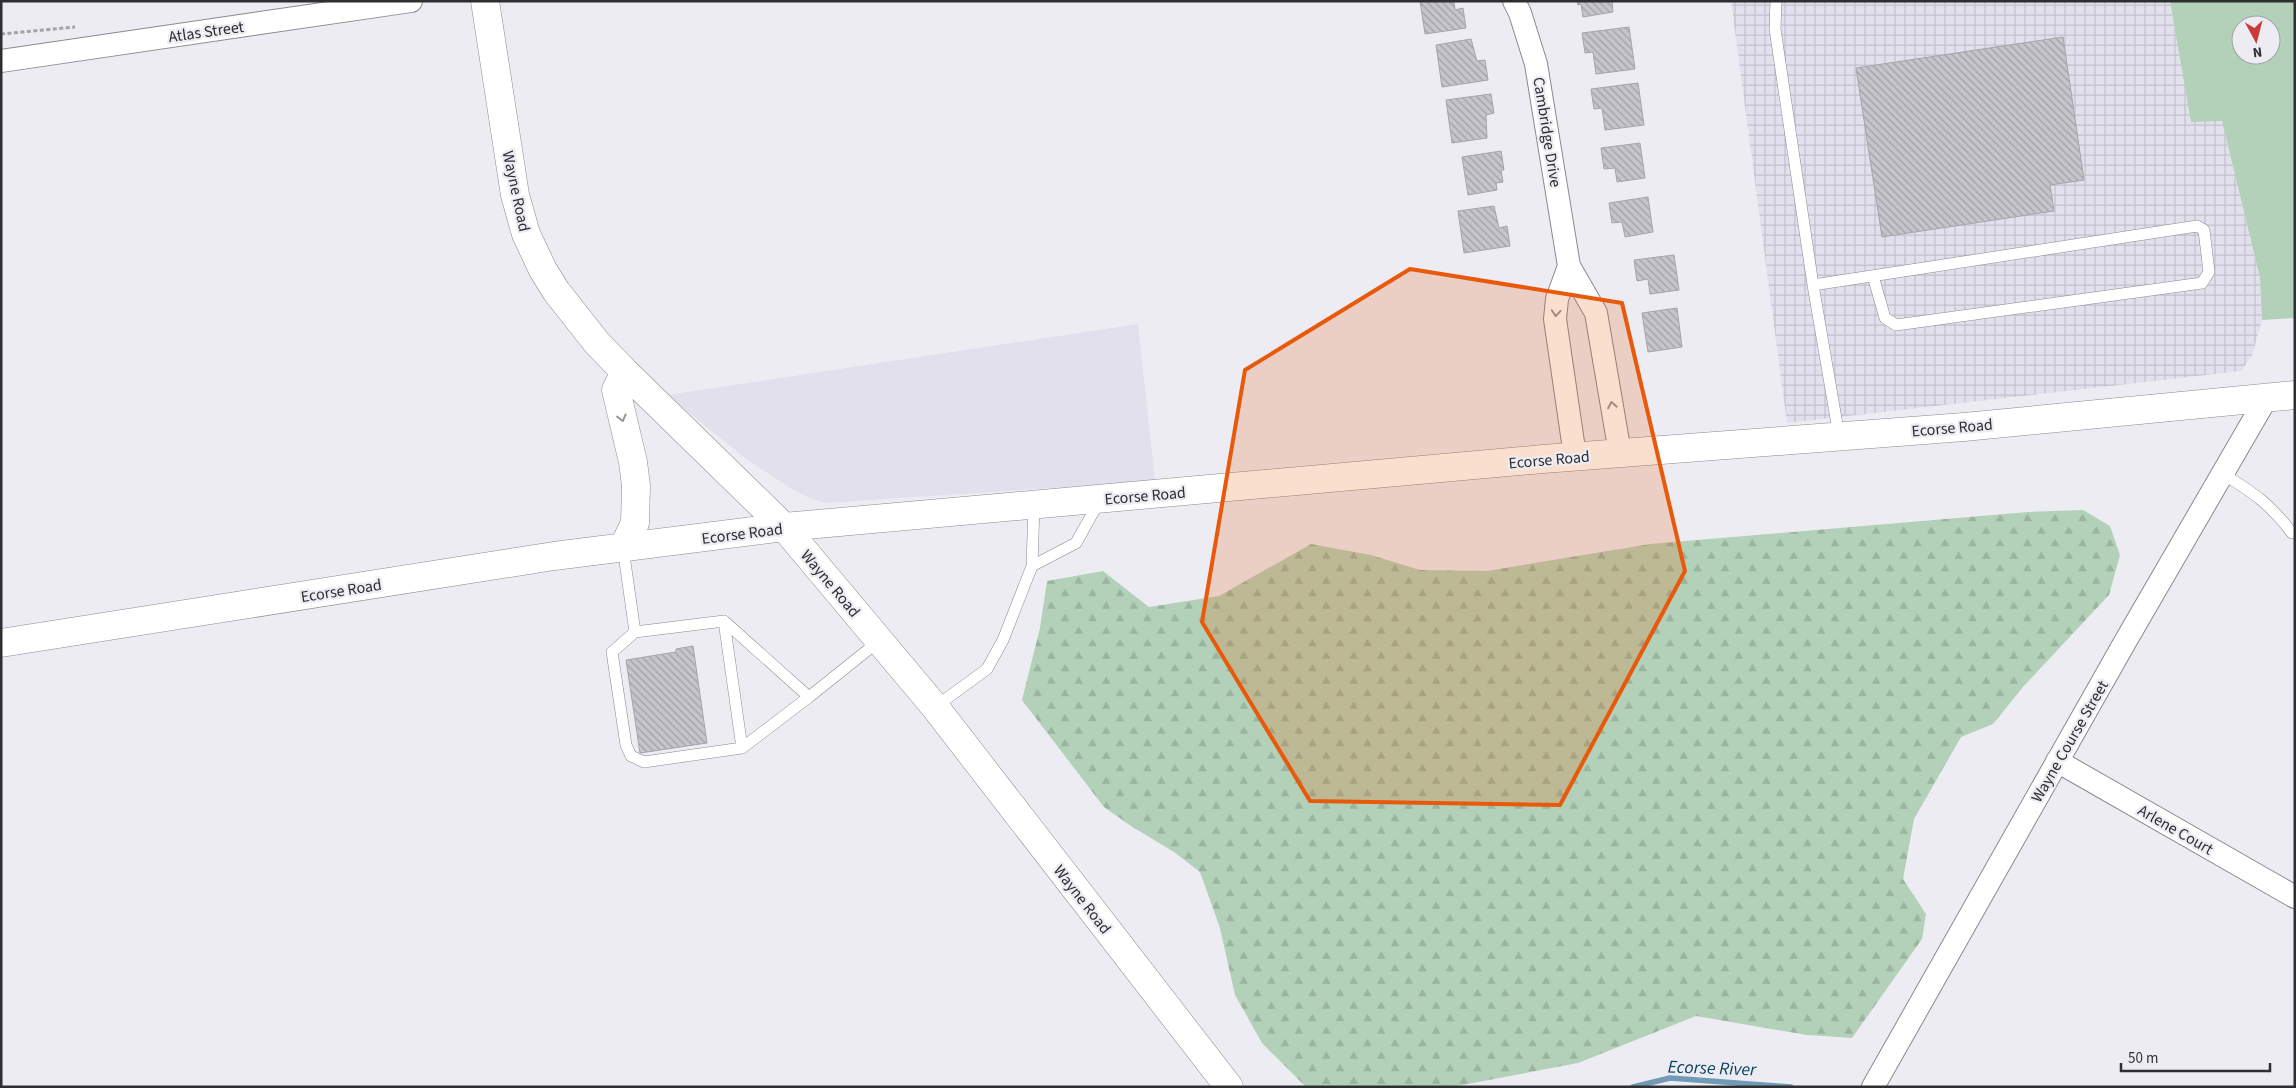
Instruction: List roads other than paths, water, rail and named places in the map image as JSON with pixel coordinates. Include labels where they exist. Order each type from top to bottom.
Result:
[{"type":"main road","name":"Wayne Road","points":[[485,1],[515,195],[526,234],[543,270],[556,291],[597,343],[625,372],[784,527],[935,707],[1229,1087]]},
{"type":"main road","points":[[623,548],[635,523],[636,486],[634,462],[616,390],[625,372]]},
{"type":"main road","name":"Ecorse Road","points":[[1,643],[554,556],[784,527],[1575,456],[1964,427],[2295,395]]},
{"type":"street","name":"Atlas Street","points":[[1,61],[411,1]]},
{"type":"street","name":"Cambridge Drive","points":[[1514,1],[1520,13],[1536,64],[1569,266],[1596,313],[1620,453]]},
{"type":"street","name":"Cambridge Drive","points":[[1569,266],[1557,299],[1555,319],[1575,456]]},
{"type":"street","name":"Wayne Course Street","points":[[1873,1087],[2267,397]]},
{"type":"street","name":"Arlene Court","points":[[2058,761],[2295,897]]},
{"type":"lane","points":[[1776,1],[1776,29],[1813,285],[1839,436]]},
{"type":"lane","points":[[1813,285],[2197,226],[2204,230],[2209,272],[2202,283],[1896,325],[1885,318],[1873,276]]},
{"type":"lane","points":[[2223,474],[2256,494],[2275,511],[2292,533]]},
{"type":"lane","points":[[1032,566],[1076,543],[1100,499]]},
{"type":"lane","points":[[935,707],[988,669],[1003,640],[1032,566],[1034,504]]},
{"type":"lane","points":[[623,548],[635,632]]},
{"type":"lane","points":[[810,697],[724,621],[635,632],[612,652],[626,745],[631,756],[644,762],[742,748],[810,697],[879,641]]},
{"type":"lane","points":[[724,621],[742,748]]},
{"type":"waterway","name":"Ecorse River","points":[[1633,1087],[1670,1078],[1791,1087]]}]
